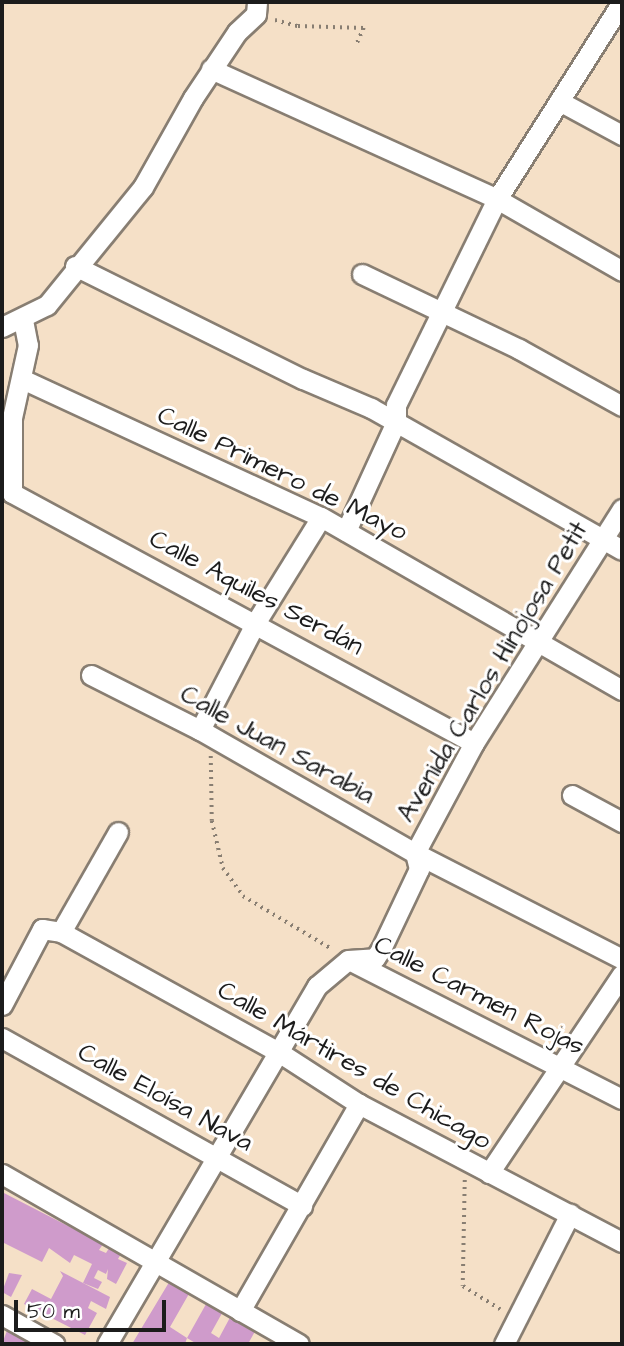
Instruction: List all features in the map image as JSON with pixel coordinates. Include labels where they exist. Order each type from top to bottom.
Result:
[{"type":"street","points":[[346,531],[396,422],[396,405],[498,199],[622,2]]},
{"type":"street","points":[[2,327],[23,320],[47,305],[75,266],[143,187],[211,69],[256,8]]},
{"type":"street","points":[[211,69],[498,199],[622,271]]},
{"type":"street","points":[[559,101],[622,135]]},
{"type":"street","points":[[75,266],[396,422],[622,550]]},
{"type":"street","points":[[362,274],[443,311],[622,406]]},
{"type":"street","points":[[22,379],[28,345],[23,320]]},
{"type":"street","name":"Calle Aquiles Serdán","points":[[22,379],[12,418],[12,493],[256,622],[474,743]]},
{"type":"street","name":"Calle Primero de Mayo","points":[[22,379],[321,517],[622,690]]},
{"type":"street","name":"Avenida Carlos Hinojosa Petit","points":[[107,1344],[317,986],[348,960],[376,958],[381,950],[419,869],[415,853],[474,743],[536,641],[622,509]]},
{"type":"street","points":[[208,734],[256,622],[321,517]]},
{"type":"street","name":"Calle Juan Sarabia","points":[[91,675],[208,734],[415,853],[622,959]]},
{"type":"street","points":[[572,795],[622,822]]},
{"type":"street","points":[[2,1005],[42,929],[61,932],[118,832]]},
{"type":"street","name":"Calle Mártires de Chicago","points":[[61,932],[277,1051],[359,1104],[622,1242]]},
{"type":"street","name":"Calle Carmen Rojas","points":[[348,960],[622,1099]]},
{"type":"street","points":[[481,1168],[563,1068],[622,974]]},
{"type":"street","name":"Calle Eloísa Nava","points":[[2,1038],[217,1155],[302,1206]]},
{"type":"street","points":[[240,1311],[359,1104]]},
{"type":"street","points":[[2,1174],[299,1344]]},
{"type":"street","points":[[504,1344],[570,1214]]},
{"type":"street","points":[[2,1315],[54,1344]]},
{"type":"path","points":[[256,8],[298,26],[364,28],[356,46]]},
{"type":"path","points":[[208,734],[212,821],[223,868],[243,896],[348,960]]},
{"type":"path","points":[[481,1168],[465,1176],[463,1286],[516,1319]]},
{"type":"building","points":[[2,1192],[103,1244],[99,1250],[106,1253],[111,1245],[122,1252],[118,1259],[127,1263],[116,1284],[107,1279],[108,1269],[106,1274],[98,1270],[94,1278],[102,1282],[98,1289],[83,1283],[92,1264],[74,1255],[70,1263],[49,1248],[42,1262],[2,1242]]},
{"type":"building","points":[[60,1271],[110,1297],[106,1309],[91,1301],[88,1308],[97,1313],[85,1335],[24,1304],[32,1289],[51,1299],[63,1276]]},
{"type":"building","points":[[9,1273],[22,1275],[11,1297],[2,1292]]},
{"type":"building","points":[[171,1279],[190,1292],[170,1327],[187,1338],[185,1344],[132,1344]]},
{"type":"building","points":[[210,1297],[226,1306],[211,1333],[219,1338],[234,1310],[259,1324],[248,1344],[197,1344],[187,1338]]},
{"type":"building","points":[[8,1328],[30,1340],[29,1344],[2,1344]]}]
